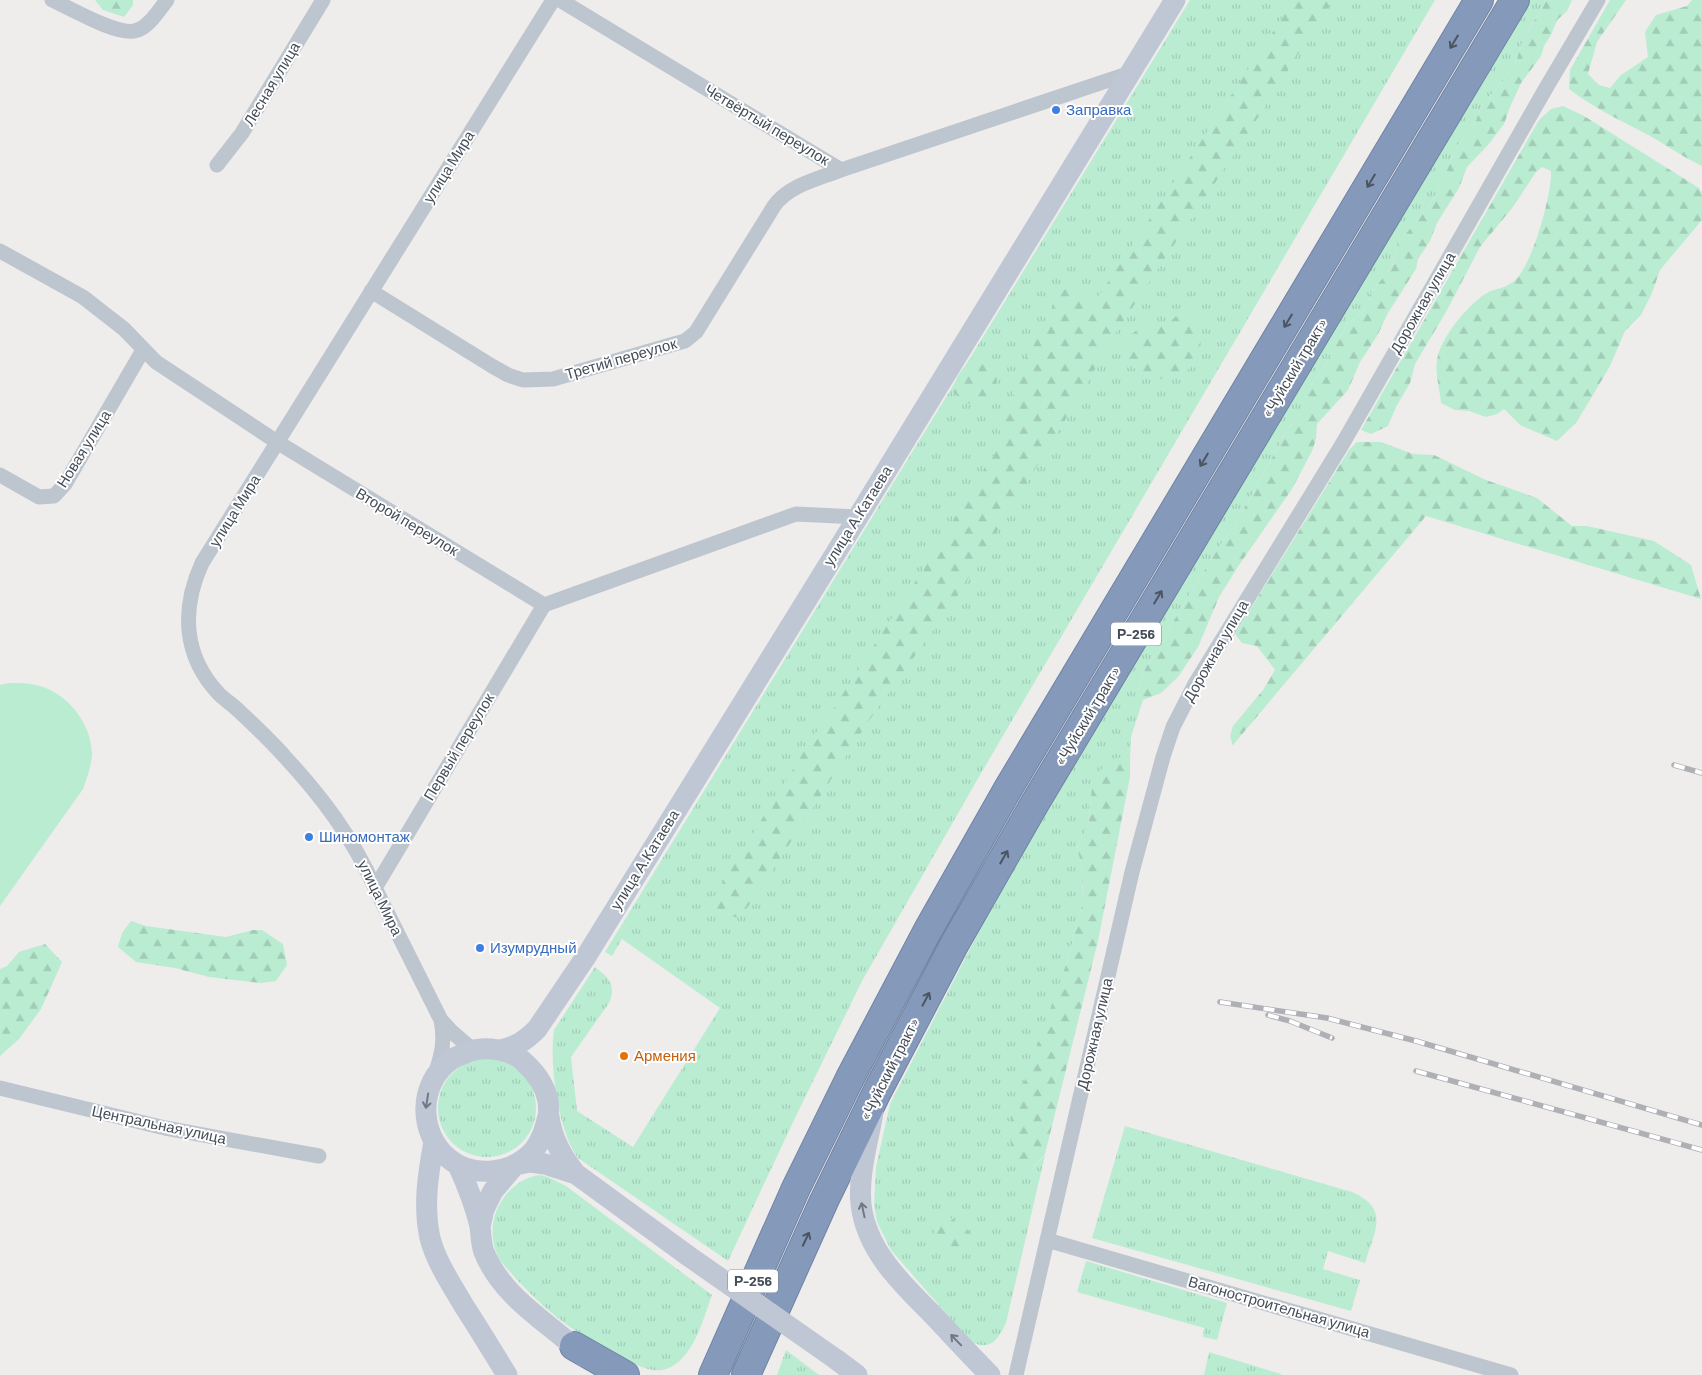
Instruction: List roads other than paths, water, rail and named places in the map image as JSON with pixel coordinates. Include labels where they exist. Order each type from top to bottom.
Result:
[{"type":"highway","name":"«Чуйский тракт»","points":[[713,1375],[758,1270],[850,1078],[928,930],[1020,770],[1479,0]]},
{"type":"highway","name":"«Чуйский тракт»","points":[[746,1375],[786,1283],[877,1092],[954,945],[1035,803],[1515,0]]},
{"type":"highway","points":[[691,1375],[702,1364],[758,1270]]},
{"type":"highway","points":[[574,1346],[624,1375]]},
{"type":"street","points":[[52,0],[117,30],[135,31],[147,24],[167,0]]},
{"type":"street","name":"Лесная улица","points":[[217,165],[242,133],[323,0]]},
{"type":"street","name":"улица Мира","points":[[435,1077],[443,1046],[444,1036],[441,1020],[365,866],[334,815],[315,790],[285,756],[220,695],[207,680],[197,662],[190,641],[188,620],[190,595],[194,581],[208,555],[553,0]]},
{"type":"street","name":"Четвёртый переулок","points":[[560,0],[841,170],[1130,73]]},
{"type":"street","name":"улица А.Катаева","points":[[537,1029],[587,955],[1175,0]]},
{"type":"street","name":"Дорожная улица","points":[[1016,1375],[1132,872],[1162,757],[1173,727],[1195,684],[1343,443],[1598,0]]},
{"type":"street","name":"Третий переулок","points":[[372,291],[508,375],[523,380],[553,379],[685,341],[696,332],[779,199],[794,188],[841,170]]},
{"type":"street","name":"Второй переулок","points":[[0,251],[83,297],[124,329],[156,362],[277,442],[544,605]]},
{"type":"street","name":"Новая улица","points":[[0,476],[39,497],[54,496],[65,484],[143,350]]},
{"type":"street","points":[[544,605],[796,514],[858,517]]},
{"type":"street","name":"Первый переулок","points":[[375,888],[544,605]]},
{"type":"street","name":"улица Мира","points":[[441,1020],[473,1050]]},
{"type":"street","points":[[500,1050],[519,1044],[537,1029]]},
{"type":"street","points":[[537,1029],[535,1052],[538,1075],[546,1095],[548,1116],[559,1149],[576,1174]]},
{"type":"street","points":[[538,1075],[523,1060],[500,1050],[473,1050],[451,1060],[435,1077],[426,1099],[426,1123],[434,1142],[448,1158],[458,1165],[476,1171],[496,1172],[530,1162],[544,1164],[576,1174],[857,1375]]},
{"type":"street","name":"Центральная улица","points":[[0,1088],[165,1128],[319,1156]]},
{"type":"street","points":[[877,1092],[862,1176],[861,1202],[870,1238],[885,1264],[990,1375]]},
{"type":"street","points":[[480,1226],[484,1209],[493,1191],[515,1165],[534,1151],[544,1134],[548,1116]]},
{"type":"street","points":[[434,1142],[427,1195],[427,1217],[431,1239],[452,1287],[506,1375]]},
{"type":"street","points":[[458,1165],[480,1226],[483,1251],[494,1272],[532,1314],[574,1346],[603,1375]]},
{"type":"street","name":"Вагоностроительная улица","points":[[1047,1240],[1511,1375]]},
{"type":"street","points":[[756,1375],[786,1283]]},
{"type":"railway","points":[[1674,765],[1702,773]]},
{"type":"railway","points":[[1220,1002],[1327,1018],[1416,1041],[1702,1125]]},
{"type":"railway","points":[[1268,1015],[1290,1021],[1332,1038]]},
{"type":"railway","points":[[1416,1071],[1702,1150]]},
{"type":"place","name":"Заправка","points":[[1056,110]]},
{"type":"place","name":"Шиномонтаж","points":[[309,837]]},
{"type":"place","name":"Изумрудный","points":[[480,948]]},
{"type":"place","name":"Армения","points":[[624,1056]]}]
